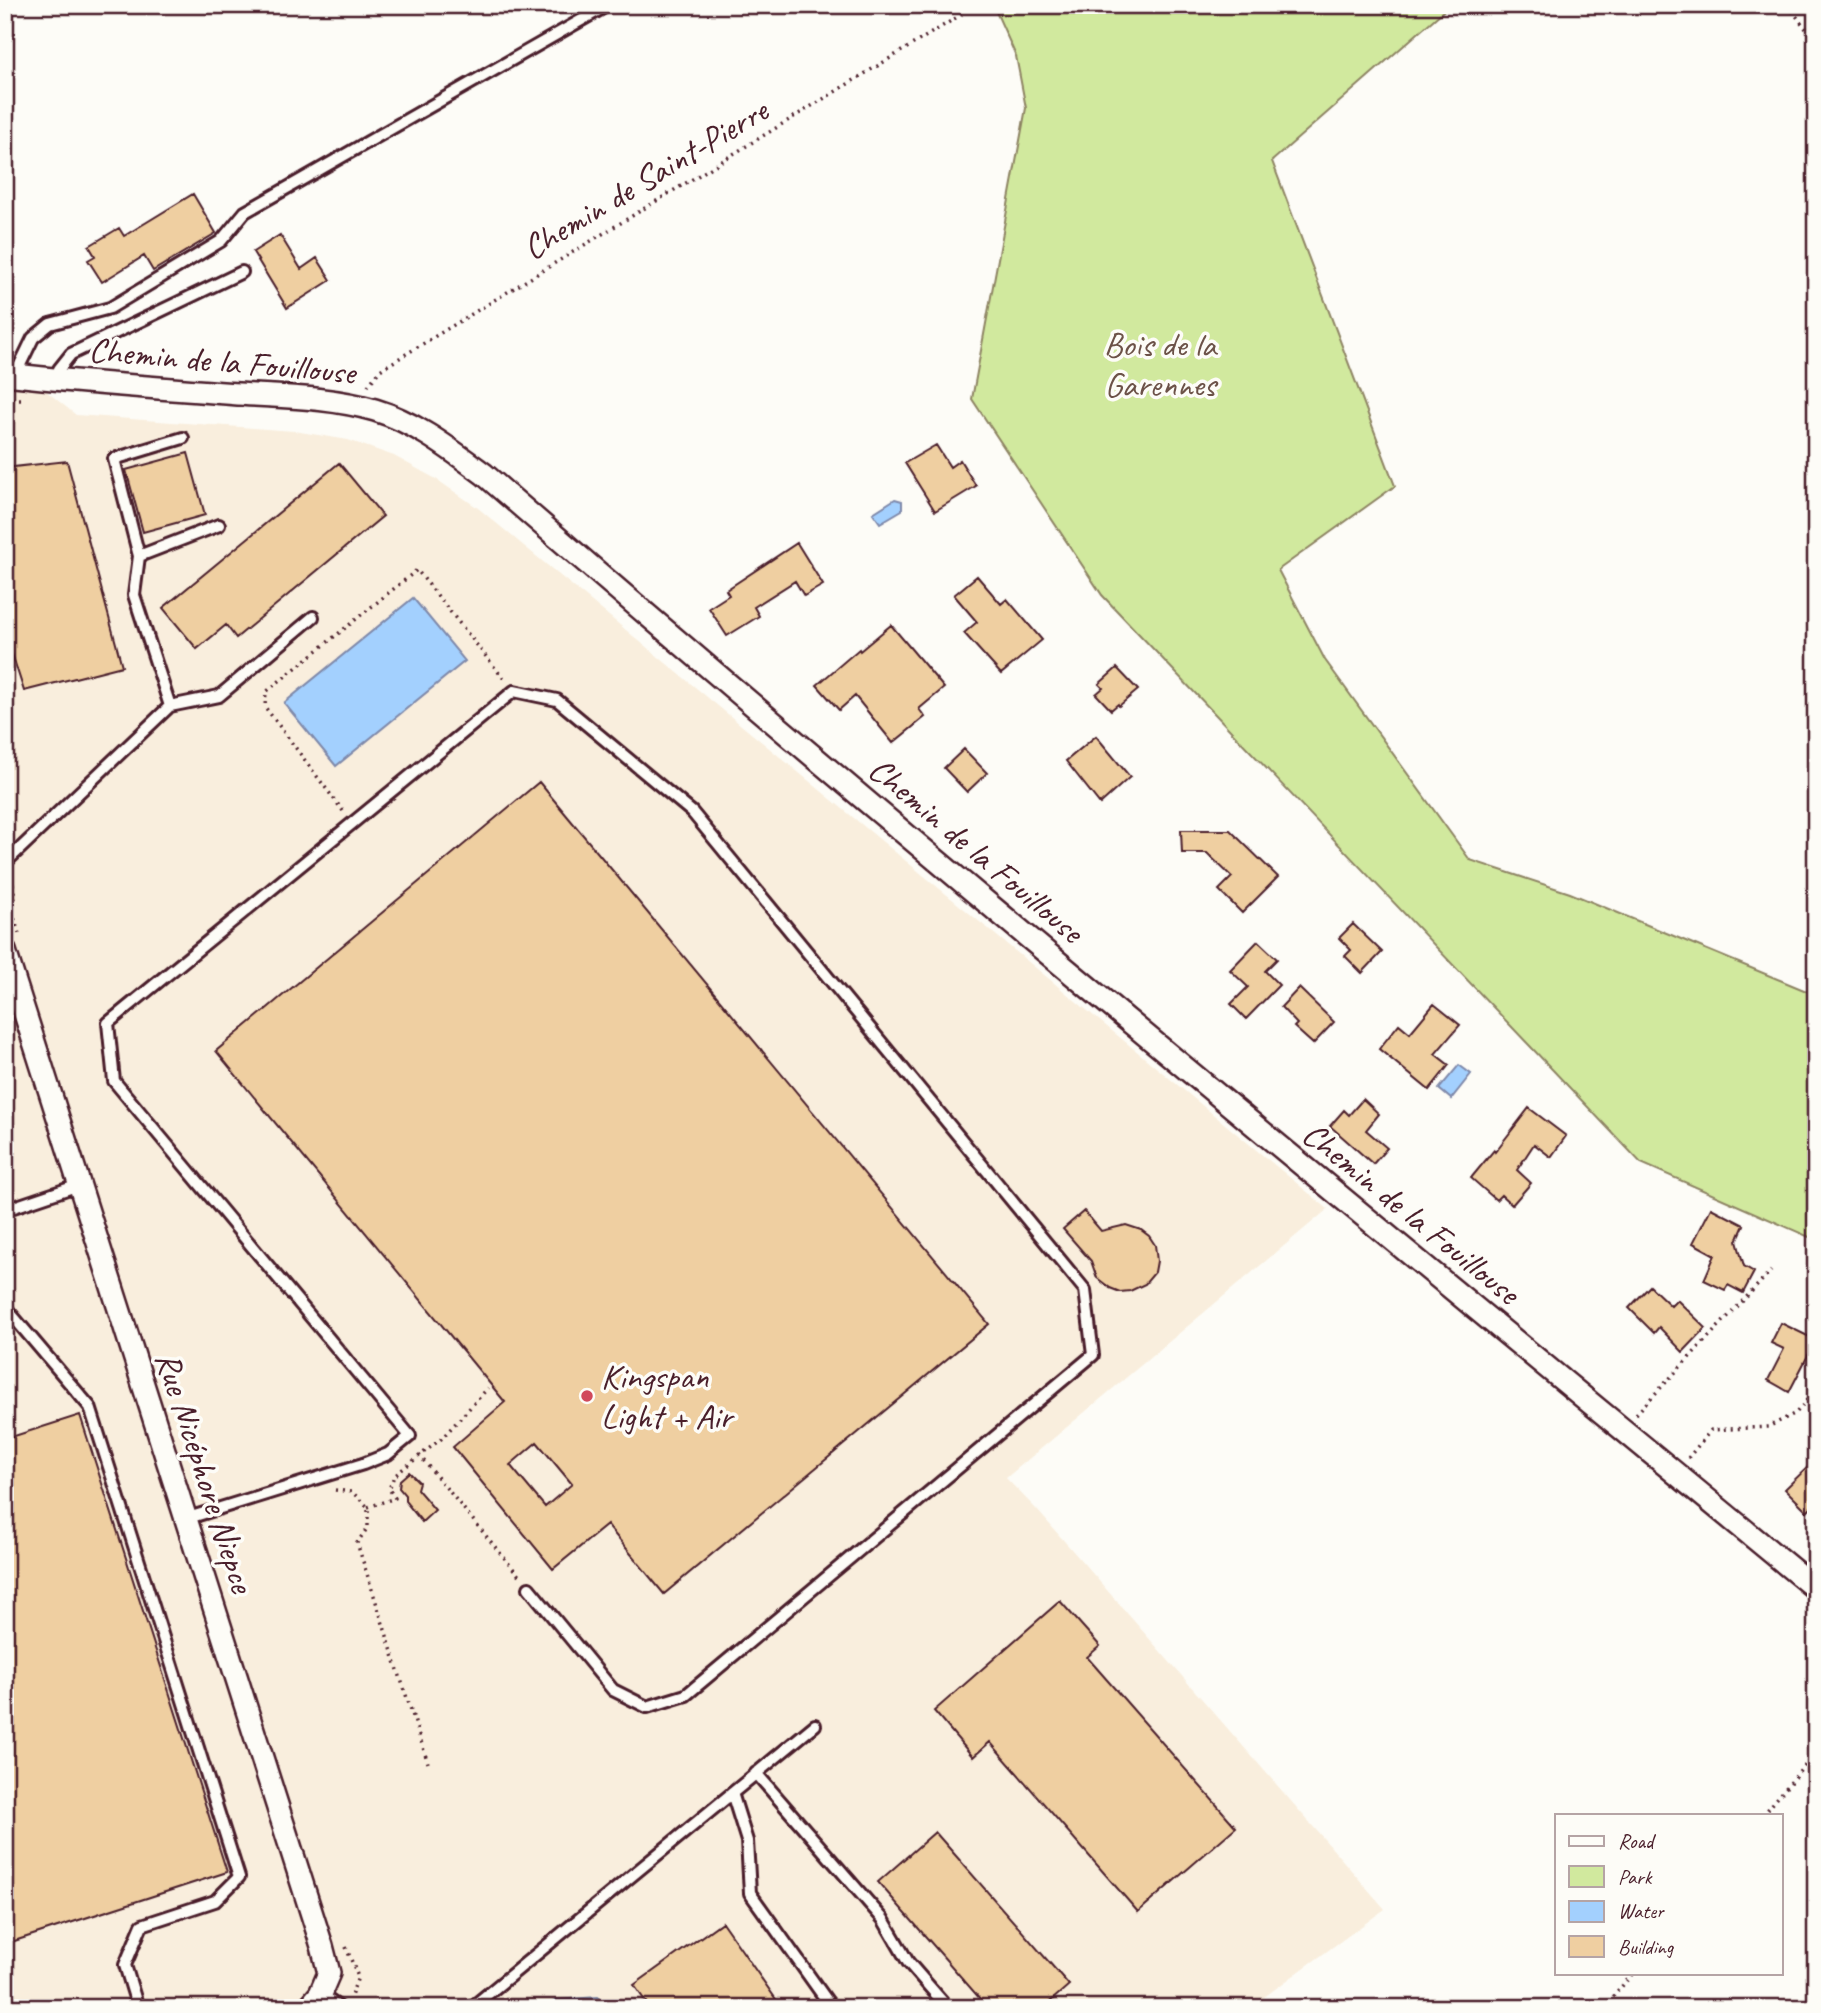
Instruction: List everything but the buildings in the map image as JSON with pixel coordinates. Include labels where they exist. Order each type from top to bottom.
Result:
[{"type":"street","name":"Chemin de la Fouillouse","points":[[10,375],[330,401],[377,411],[438,441],[484,474],[923,850],[1816,1589]]},
{"type":"street","name":"Rue Nicéphore Niepce","points":[[5,951],[322,1945],[329,1973],[314,2001]]},
{"type":"lane","points":[[10,375],[33,338],[50,324],[110,308],[221,241],[245,212],[608,5]]},
{"type":"lane","points":[[58,379],[59,369],[71,354],[242,272]]},
{"type":"lane","points":[[170,706],[134,595],[139,556],[114,459],[183,438]]},
{"type":"lane","points":[[139,556],[219,525]]},
{"type":"lane","points":[[5,863],[170,706],[219,696],[313,617]]},
{"type":"lane","points":[[185,1519],[363,1464],[388,1454],[410,1436],[114,1081],[108,1023],[514,691],[557,700],[692,812],[1085,1290],[1093,1355],[686,1695],[647,1707],[613,1690],[529,1588]]},
{"type":"lane","points":[[5,1210],[79,1185]]},
{"type":"lane","points":[[5,1307],[90,1407],[239,1877],[215,1901],[142,1924],[125,1965],[138,2008]]},
{"type":"lane","points":[[471,2008],[815,1725]]},
{"type":"lane","points":[[756,1773],[883,1919],[908,1962],[948,2008]]},
{"type":"lane","points":[[733,1793],[747,1841],[750,1893],[832,2008]]},
{"type":"lane","points":[[314,2001],[341,2008]]},
{"type":"path","name":"Chemin de Saint-Pierre","points":[[354,405],[380,370],[964,13],[970,5]]},
{"type":"path","points":[[1788,5],[1816,41]]},
{"type":"path","points":[[352,823],[265,707],[266,692],[417,570],[514,691]]},
{"type":"path","points":[[1621,1429],[1771,1271]]},
{"type":"path","points":[[368,1507],[395,1498],[389,1489],[394,1476],[441,1439],[488,1388]]},
{"type":"path","points":[[1675,1473],[1710,1430],[1768,1427],[1796,1413],[1816,1390]]},
{"type":"path","points":[[419,1455],[529,1588]]},
{"type":"path","points":[[329,1474],[333,1490],[352,1492],[368,1507],[368,1527],[357,1543],[428,1763]]},
{"type":"path","points":[[1764,1814],[1816,1752]]},
{"type":"path","points":[[1604,2008],[1632,1974]]},
{"type":"shaded area","points":[[5,358],[76,415],[294,431],[348,440],[394,456],[436,479],[478,508],[1328,1209],[1006,1478],[1038,1511],[1385,1909],[1249,2008],[5,2008]]},
{"type":"green space","name":"Bois de la Garennes","points":[[993,5],[1450,5],[1272,161],[1395,486],[1278,570],[1325,660],[1470,860],[1570,893],[1816,995],[1816,1240],[1641,1163],[1102,595],[972,399],[1026,108],[1016,56]]},
{"type":"water","points":[[895,499],[902,501],[902,510],[880,523],[873,513]]},
{"type":"water","points":[[413,598],[465,661],[336,766],[284,703]]},
{"type":"water","points":[[1459,1065],[1471,1074],[1451,1099],[1439,1089]]},
{"type":"water","points":[[598,1997],[610,2008],[546,2008],[556,2000]]},
{"type":"place","name":"Kingspan Light + Air","points":[[587,1396]]}]
